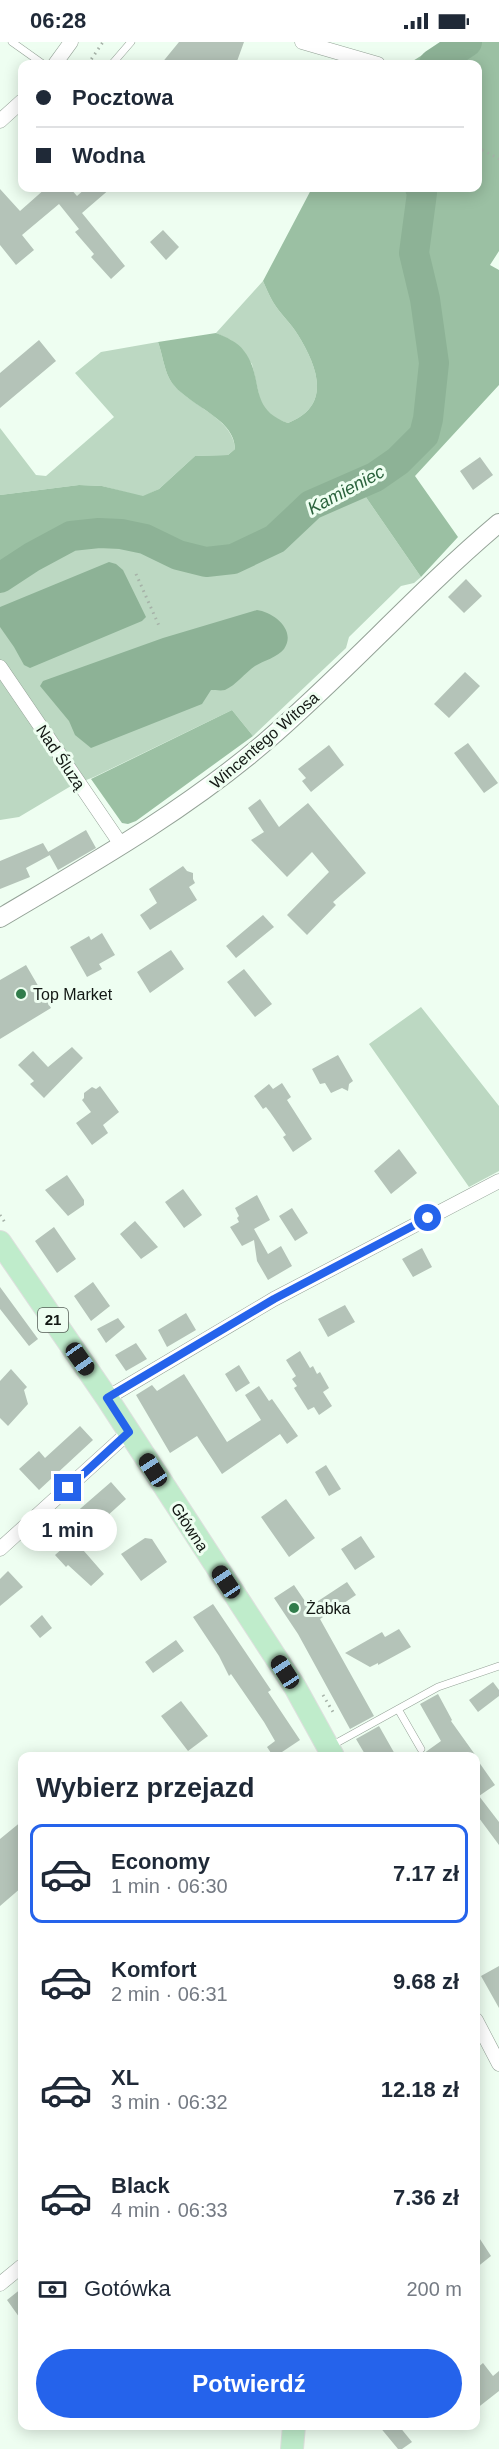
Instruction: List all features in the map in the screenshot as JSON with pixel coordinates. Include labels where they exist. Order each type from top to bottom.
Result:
[{"type":"main road","name":"Główna","points":[[0,1242],[107,1398],[295,1687],[331,1752]]},
{"type":"main road","points":[[292,2449],[294,2430]]},
{"type":"street","points":[[58,60],[71,42]]},
{"type":"street","points":[[302,42],[364,60]]},
{"type":"street","points":[[0,121],[18,105]]},
{"type":"street","name":"Wincentego Witosa","points":[[0,918],[122,846],[207,789],[264,743],[499,523]]},
{"type":"street","name":"Nad Śluzą","points":[[0,667],[122,846]]},
{"type":"street","points":[[107,1398],[274,1299],[499,1181]]},
{"type":"street","points":[[0,1549],[129,1432]]},
{"type":"street","points":[[480,2028],[499,2064]]},
{"type":"street","points":[[0,2284],[18,2269]]},
{"type":"lane","points":[[12,42],[37,60]]},
{"type":"lane","points":[[115,60],[131,42]]},
{"type":"lane","points":[[331,1752],[398,1709],[438,1687],[499,1666]]},
{"type":"lane","points":[[398,1709],[421,1749]]},
{"type":"path","points":[[91,60],[103,42]]},
{"type":"path","points":[[482,150],[499,159]]},
{"type":"path","points":[[136,574],[160,628]]},
{"type":"shaded area","points":[[443,42],[499,42],[499,251],[490,265],[499,270],[499,385],[415,476],[458,537],[421,577],[361,490],[313,510],[269,550],[216,567],[177,558],[137,541],[106,535],[72,541],[0,582],[0,495],[79,485],[102,486],[143,496],[159,489],[195,456],[228,455],[235,449],[233,438],[227,428],[185,396],[169,378],[158,342],[216,333],[235,342],[244,351],[254,372],[262,401],[275,417],[288,423],[302,416],[311,407],[316,396],[317,385],[311,360],[295,331],[273,302],[263,281],[310,192],[482,192],[482,60],[414,60]]},
{"type":"shaded area","points":[[263,281],[273,302],[305,347],[315,372],[316,396],[311,407],[302,416],[288,423],[273,418],[261,404],[252,364],[231,340],[216,333]]},
{"type":"shaded area","points":[[158,342],[169,378],[185,395],[226,428],[235,449],[228,455],[195,456],[159,489],[143,497],[102,486],[79,485],[0,495],[0,428],[36,475],[46,476],[114,417],[75,373],[101,352]]},
{"type":"shaded area","points":[[361,490],[421,577],[414,583],[401,586],[349,637],[346,648],[253,736],[232,710],[71,786],[19,817],[0,820],[0,582],[72,541],[106,535],[137,541],[177,558],[269,550],[313,510]]},
{"type":"shaded area","points":[[109,562],[123,570],[146,617],[142,621],[30,668],[24,665],[0,627],[0,607]]},
{"type":"shaded area","points":[[257,610],[276,618],[285,629],[288,635],[287,642],[281,652],[255,666],[229,688],[211,690],[202,704],[91,748],[75,735],[69,721],[40,686],[43,681],[163,638]]},
{"type":"shaded area","points":[[232,710],[253,736],[136,821],[128,824],[122,823],[91,779]]},
{"type":"shaded area","points":[[421,1007],[499,1106],[499,1171],[469,1187],[369,1044]]},
{"type":"building","points":[[179,42],[244,42],[237,60],[164,60]]},
{"type":"building","points":[[0,189],[20,211],[41,192],[74,192],[77,196],[82,192],[106,192],[82,213],[125,266],[111,279],[91,257],[94,254],[75,232],[79,229],[59,204],[22,235],[34,250],[16,265],[0,245]]},
{"type":"building","points":[[163,230],[179,247],[166,260],[150,242]]},
{"type":"building","points":[[39,340],[56,361],[0,408],[0,373]]},
{"type":"building","points":[[480,457],[493,475],[473,490],[460,471]]},
{"type":"building","points":[[466,579],[482,596],[464,613],[448,597]]},
{"type":"building","points":[[465,672],[480,686],[449,718],[434,704]]},
{"type":"building","points":[[468,743],[498,783],[484,793],[454,753]]},
{"type":"building","points":[[329,745],[344,765],[311,792],[302,781],[306,778],[298,769]]},
{"type":"building","points":[[260,799],[279,827],[308,803],[366,873],[333,902],[336,905],[307,935],[287,915],[329,872],[312,852],[287,877],[251,840],[264,832],[248,808]]},
{"type":"building","points":[[86,830],[96,848],[58,870],[48,852]]},
{"type":"building","points":[[43,843],[50,855],[26,868],[30,877],[0,889],[0,861]]},
{"type":"building","points":[[183,866],[187,871],[193,873],[195,883],[189,887],[197,900],[150,930],[140,915],[157,903],[149,889]]},
{"type":"building","points":[[263,915],[274,927],[236,958],[226,946]]},
{"type":"building","points":[[102,933],[115,955],[99,964],[102,969],[87,977],[70,947],[89,936],[91,940]]},
{"type":"building","points":[[171,950],[184,969],[150,993],[137,972]]},
{"type":"building","name":"Top Market","points":[[26,965],[51,1008],[0,1039],[0,980]]},
{"type":"building","points":[[244,969],[272,1004],[255,1017],[227,982]]},
{"type":"building","points":[[72,1047],[83,1058],[44,1098],[30,1084],[34,1081],[18,1065],[33,1051],[48,1067]]},
{"type":"building","points":[[338,1055],[353,1081],[349,1084],[348,1091],[342,1088],[331,1093],[325,1083],[320,1084],[312,1069]]},
{"type":"building","points":[[282,1083],[291,1097],[287,1100],[312,1139],[293,1152],[283,1137],[286,1135],[270,1112],[266,1107],[263,1109],[254,1096],[269,1084],[273,1089]]},
{"type":"building","points":[[100,1086],[119,1112],[103,1125],[108,1133],[92,1145],[76,1123],[91,1112],[82,1100],[84,1093],[92,1087],[96,1089]]},
{"type":"building","points":[[399,1149],[417,1173],[391,1194],[374,1171]]},
{"type":"building","points":[[67,1175],[84,1200],[84,1205],[68,1216],[45,1190]]},
{"type":"building","points":[[183,1189],[202,1215],[184,1228],[165,1202]]},
{"type":"building","points":[[257,1195],[270,1220],[254,1229],[268,1254],[281,1246],[292,1266],[268,1280],[257,1261],[254,1240],[242,1246],[230,1227],[239,1222],[235,1208]]},
{"type":"building","points":[[292,1208],[308,1233],[295,1241],[279,1216]]},
{"type":"building","points":[[135,1221],[158,1247],[141,1259],[120,1234]]},
{"type":"building","points":[[54,1227],[76,1259],[57,1273],[35,1241]]},
{"type":"building","points":[[422,1248],[432,1267],[413,1277],[402,1259]]},
{"type":"building","points":[[93,1282],[110,1306],[91,1321],[74,1296]]},
{"type":"building","points":[[0,1287],[38,1339],[29,1346],[0,1309]]},
{"type":"building","points":[[345,1305],[355,1322],[328,1337],[318,1319]]},
{"type":"building","points":[[186,1313],[196,1330],[167,1347],[158,1330]]},
{"type":"building","points":[[118,1318],[125,1327],[106,1343],[97,1329]]},
{"type":"building","points":[[136,1343],[147,1359],[126,1371],[115,1355]]},
{"type":"building","points":[[300,1351],[310,1368],[313,1366],[317,1374],[320,1372],[329,1388],[323,1392],[332,1406],[319,1415],[314,1407],[308,1410],[294,1388],[297,1386],[292,1379],[296,1376],[286,1360]]},
{"type":"building","points":[[239,1365],[250,1383],[236,1392],[225,1374]]},
{"type":"building","points":[[11,1369],[27,1387],[24,1390],[28,1404],[8,1426],[0,1418],[0,1381]]},
{"type":"building","points":[[184,1374],[227,1442],[261,1420],[245,1395],[259,1386],[269,1401],[272,1399],[298,1436],[287,1444],[280,1434],[222,1474],[197,1436],[170,1453],[136,1395],[152,1385],[157,1391]]},
{"type":"building","points":[[80,1426],[93,1440],[39,1490],[19,1469],[39,1451],[45,1458]]},
{"type":"building","points":[[326,1465],[341,1489],[329,1496],[315,1472]]},
{"type":"building","points":[[111,1482],[126,1499],[77,1543],[104,1574],[91,1586],[68,1565],[66,1567],[55,1555],[63,1548],[51,1534]]},
{"type":"building","points":[[286,1499],[315,1538],[289,1557],[261,1517]]},
{"type":"building","points":[[361,1536],[375,1557],[355,1570],[341,1549]]},
{"type":"building","points":[[145,1538],[152,1539],[167,1562],[141,1581],[121,1554]]},
{"type":"building","points":[[8,1571],[23,1587],[0,1606],[0,1579]]},
{"type":"building","points":[[347,1582],[356,1595],[320,1619],[374,1716],[350,1729],[298,1634],[274,1598],[294,1585],[309,1607]]},
{"type":"building","points":[[213,1604],[271,1690],[268,1692],[300,1740],[282,1752],[270,1752],[267,1747],[275,1741],[231,1674],[229,1676],[219,1656],[193,1617]]},
{"type":"building","points":[[42,1615],[52,1628],[40,1638],[30,1626]]},
{"type":"building","points":[[399,1629],[411,1647],[378,1665],[378,1663],[370,1667],[345,1653],[382,1632],[385,1637]]},
{"type":"building","points":[[176,1640],[184,1651],[153,1673],[145,1662]]},
{"type":"building","points":[[493,1682],[499,1690],[499,1696],[478,1712],[469,1700]]},
{"type":"building","points":[[438,1694],[451,1721],[473,1752],[426,1752],[441,1741],[420,1704]]},
{"type":"building","points":[[181,1701],[208,1736],[188,1751],[161,1716]]},
{"type":"building","points":[[379,1726],[394,1752],[364,1752],[356,1739]]},
{"type":"building","points":[[480,1764],[495,1785],[480,1795]]},
{"type":"building","points":[[480,1797],[499,1822],[499,1845],[480,1819]]},
{"type":"building","points":[[18,1824],[18,1890],[0,1906],[0,1839]]},
{"type":"building","points":[[499,1966],[499,2008],[481,1976]]},
{"type":"building","points":[[480,2239],[491,2256],[480,2265]]},
{"type":"building","points":[[18,2291],[18,2315],[7,2300]]},
{"type":"building","points":[[483,2363],[493,2376],[499,2371],[499,2391],[480,2406],[480,2366]]},
{"type":"building","points":[[382,2430],[402,2430],[412,2442],[398,2449]]},
{"type":"waterway","name":"Kamieniec","points":[[440,60],[467,42]]},
{"type":"waterway","name":"Kamieniec","points":[[0,578],[71,536],[99,533],[121,534],[145,539],[178,555],[206,562],[233,559],[275,539],[311,505],[375,477],[398,461],[424,435],[434,363],[425,299],[414,253],[422,192]]},
{"type":"place","name":"Top Market","points":[[21,994]]},
{"type":"place","name":"Żabka","points":[[294,1608]]},
{"type":"route","points":[[68,1488],[129,1432],[107,1398],[274,1299],[428,1218]]}]
